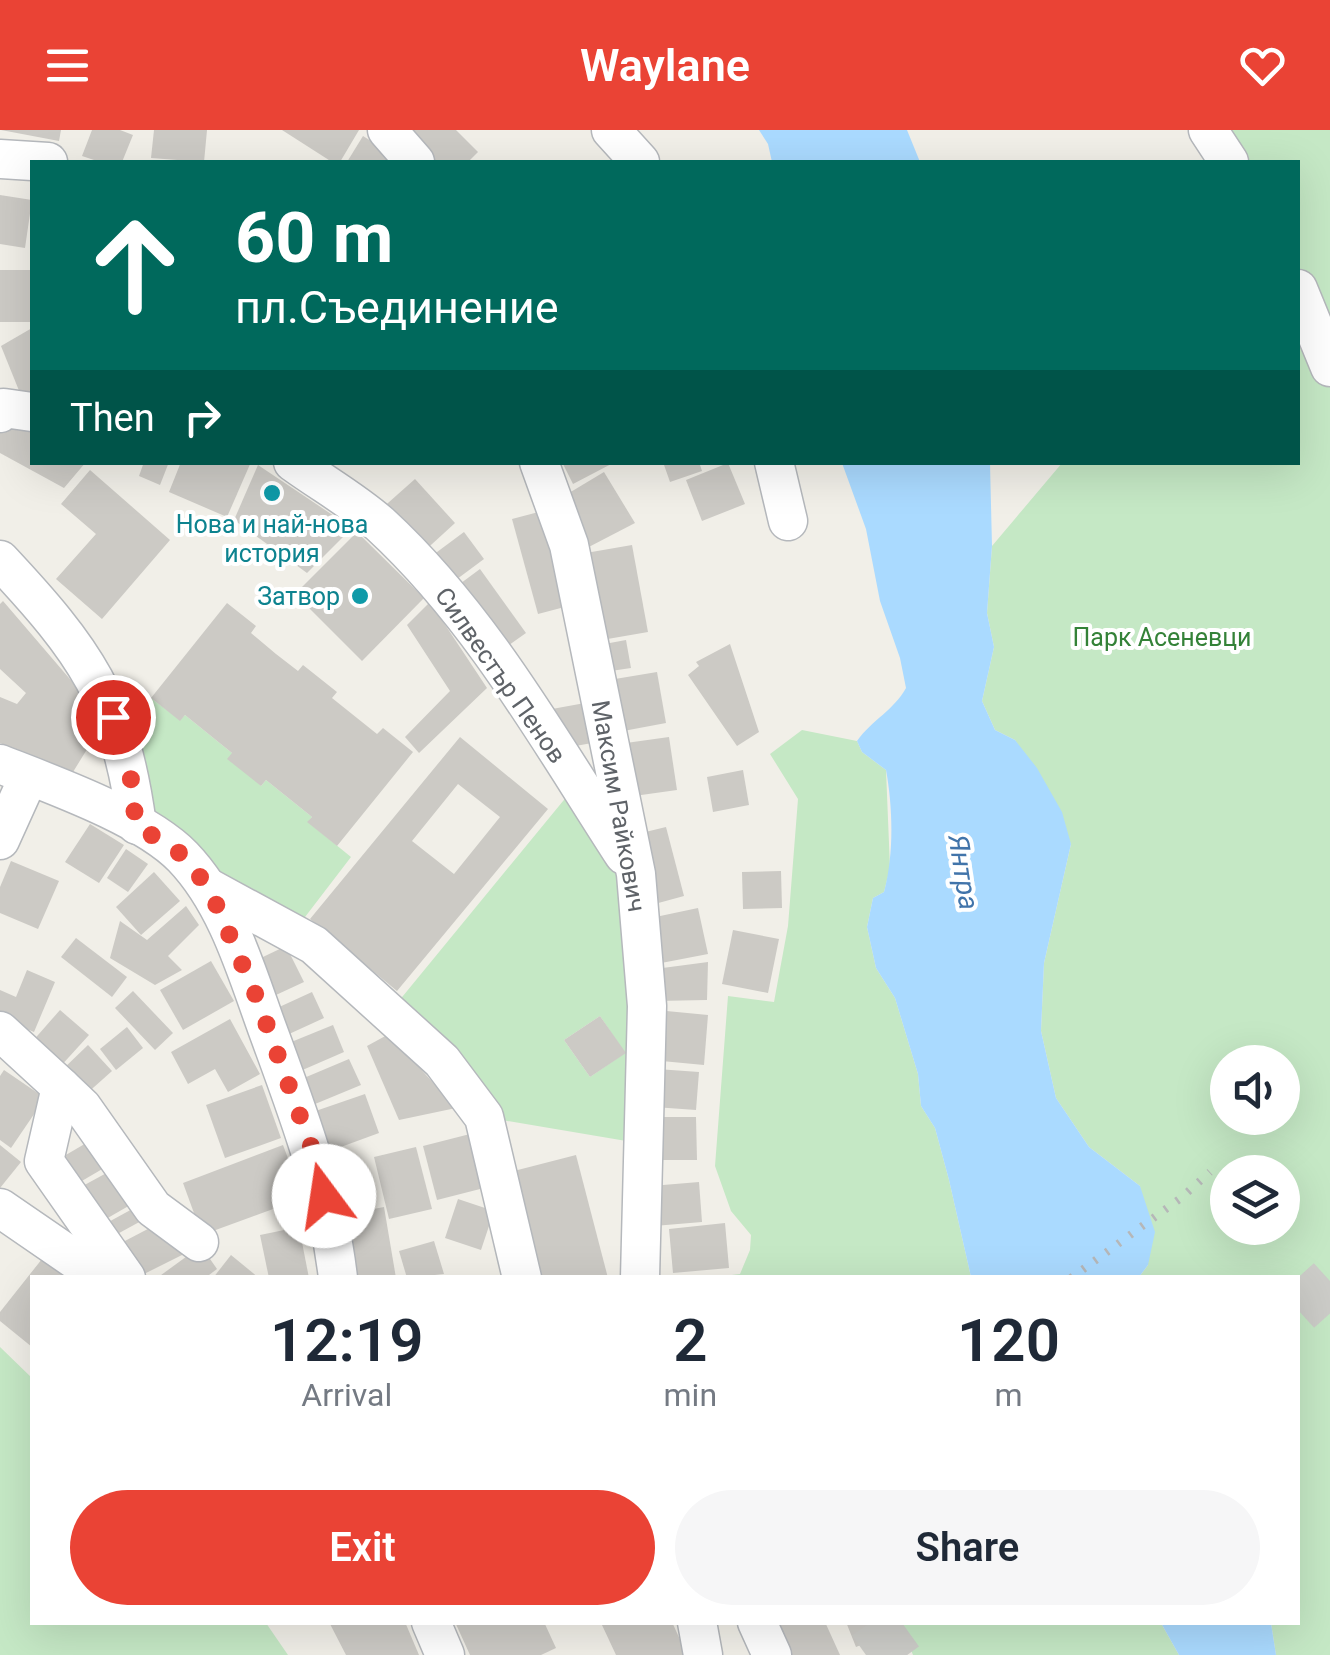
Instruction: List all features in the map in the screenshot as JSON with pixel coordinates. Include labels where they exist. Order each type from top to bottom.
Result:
[{"type":"street","points":[[387,130],[413,160]]},
{"type":"street","points":[[611,130],[638,160]]},
{"type":"street","points":[[1208,130],[1227,160]]},
{"type":"street","points":[[0,159],[30,161]]},
{"type":"street","points":[[1300,295],[1330,367]]},
{"type":"street","points":[[0,413],[4,408],[30,412]]},
{"type":"street","name":"Силвестър Пенов","points":[[297,465],[378,522],[452,599],[512,683],[636,874]]},
{"type":"street","name":"Максим Райкович","points":[[540,465],[569,545],[636,874],[647,1006],[640,1275]]},
{"type":"street","points":[[775,465],[788,521]]},
{"type":"street","points":[[0,560],[77,647],[98,683],[130,771],[123,817]]},
{"type":"street","points":[[0,840],[15,770],[123,817],[181,854],[209,888],[235,943],[316,1160],[337,1275]]},
{"type":"street","points":[[209,888],[314,945],[442,1062],[484,1117],[521,1275]]},
{"type":"street","points":[[0,1031],[82,1107],[153,1208],[199,1242]]},
{"type":"street","points":[[61,1087],[44,1160],[124,1275]]},
{"type":"street","points":[[0,1208],[98,1275]]},
{"type":"street","points":[[432,1625],[445,1655]]},
{"type":"street","points":[[758,1625],[772,1655]]},
{"type":"green space","name":"Парк Асеневци","points":[[1208,130],[1330,130],[1330,1655],[1276,1655],[1271,1625],[1300,1625],[1300,1275],[1140,1275],[1148,1265],[1140,1186],[1089,1147],[1056,1098],[1041,1031],[1044,963],[1071,844],[1015,740],[995,730],[982,701],[994,647],[987,613],[992,546],[1060,465],[1300,465],[1300,160],[1228,160]]},
{"type":"green space","points":[[151,698],[180,720],[185,715],[232,753],[261,786],[266,780],[312,817],[308,822],[351,857],[292,934],[137,825],[113,717]]},
{"type":"green space","points":[[802,730],[857,741],[862,752],[886,770],[890,868],[884,892],[873,898],[867,927],[876,968],[895,998],[918,1074],[921,1106],[935,1128],[971,1275],[732,1275],[740,1274],[750,1250],[751,1235],[731,1211],[715,1166],[728,996],[774,1002],[788,926],[798,799],[770,754]]},
{"type":"green space","points":[[577,784],[636,874],[644,1144],[484,1117],[389,1013]],"holes":[[[600,1016],[625,1053],[590,1077],[564,1040]]]},
{"type":"green space","points":[[0,1347],[30,1376],[30,1625],[267,1625],[288,1655],[0,1655]]},
{"type":"green space","points":[[901,1625],[1162,1625],[1179,1655],[913,1655]]},
{"type":"water","points":[[759,130],[907,130],[919,160],[772,160]]},
{"type":"water","name":"Янтра","points":[[843,465],[990,465],[992,546],[987,613],[994,647],[982,701],[995,730],[1015,740],[1037,768],[1062,812],[1071,844],[1044,963],[1041,1031],[1056,1098],[1089,1147],[1140,1186],[1155,1232],[1148,1265],[1140,1275],[971,1275],[935,1128],[921,1106],[918,1074],[895,998],[876,968],[867,927],[873,898],[884,892],[891,816],[886,770],[862,752],[857,741],[906,688],[880,601],[866,529]]},
{"type":"water","points":[[1162,1625],[1271,1625],[1276,1655],[1179,1655]]},
{"type":"building","points":[[1,130],[61,130],[59,141]]},
{"type":"building","points":[[92,130],[120,130],[133,135],[123,160],[82,156]]},
{"type":"building","points":[[154,130],[207,130],[204,160],[151,158]]},
{"type":"building","points":[[282,130],[359,130],[341,160],[329,160]]},
{"type":"building","points":[[406,130],[456,130],[478,152],[470,160],[428,160]]},
{"type":"building","points":[[363,136],[393,155],[390,160],[348,160]]},
{"type":"building","points":[[0,195],[30,200],[25,248],[0,244]]},
{"type":"building","points":[[0,270],[30,270],[30,322],[0,322]]},
{"type":"building","points":[[30,329],[30,403],[24,403],[1,346]]},
{"type":"building","points":[[30,424],[30,465],[83,465],[64,488],[0,453],[0,428]]},
{"type":"building","points":[[143,465],[168,465],[160,485],[139,476]]},
{"type":"building","points":[[180,465],[250,465],[227,517],[169,492]]},
{"type":"building","name":"Нова и най-нова история","points":[[258,465],[352,528],[307,573],[234,520]]},
{"type":"building","points":[[564,465],[609,465],[573,484]]},
{"type":"building","points":[[664,465],[700,465],[702,471],[670,482]]},
{"type":"building","points":[[729,465],[745,504],[702,521],[686,480]]},
{"type":"building","points":[[90,470],[170,540],[102,619],[56,579],[96,534],[61,504]]},
{"type":"building","points":[[604,472],[635,523],[583,550],[564,496]]},
{"type":"building","points":[[415,479],[455,523],[420,555],[379,511]]},
{"type":"building","points":[[550,509],[576,604],[538,614],[512,519]]},
{"type":"building","name":"Затвор","points":[[357,532],[424,598],[362,661],[295,594]]},
{"type":"building","points":[[464,532],[484,559],[449,585],[429,558]]},
{"type":"building","points":[[632,545],[648,632],[596,641],[580,554]]},
{"type":"building","points":[[480,569],[526,633],[498,653],[453,589]]},
{"type":"building","points":[[3,601],[105,720],[73,772],[0,743],[0,697],[17,704],[26,693],[0,669]]},
{"type":"building","points":[[430,602],[487,688],[419,753],[405,737],[450,691],[407,625]]},
{"type":"building","points":[[227,603],[256,626],[251,633],[276,654],[298,671],[303,665],[337,692],[332,698],[377,734],[383,728],[413,752],[337,846],[307,822],[312,817],[266,780],[261,786],[227,759],[232,753],[185,715],[180,721],[151,698]]},
{"type":"building","points":[[626,640],[631,668],[604,672],[599,645]]},
{"type":"building","points":[[730,644],[759,732],[737,746],[688,675],[699,666],[696,662]]},
{"type":"building","points":[[657,672],[666,723],[618,732],[609,680]]},
{"type":"building","points":[[596,701],[603,741],[559,749],[552,709]]},
{"type":"building","points":[[460,737],[548,809],[397,991],[310,919]],"holes":[[[458,784],[500,817],[454,874],[412,841]]]},
{"type":"building","points":[[669,737],[677,790],[634,796],[626,743]]},
{"type":"building","points":[[743,770],[749,805],[713,812],[707,777]]},
{"type":"building","points":[[90,824],[124,845],[99,883],[65,862]]},
{"type":"building","points":[[666,827],[684,896],[651,905],[633,835]]},
{"type":"building","points":[[126,849],[148,864],[128,892],[107,878]]},
{"type":"building","points":[[11,861],[59,881],[38,929],[0,913],[0,887]]},
{"type":"building","points":[[781,871],[782,908],[743,909],[742,872]]},
{"type":"building","points":[[154,872],[180,901],[141,935],[116,907]]},
{"type":"building","points":[[186,906],[199,925],[168,956],[182,970],[155,985],[110,958],[120,921],[147,940]]},
{"type":"building","points":[[698,908],[708,954],[656,964],[646,919]]},
{"type":"building","points":[[733,930],[779,939],[768,993],[722,984]]},
{"type":"building","points":[[76,938],[127,977],[112,997],[61,957]]},
{"type":"building","points":[[286,946],[304,982],[263,1001],[246,965]]},
{"type":"building","points":[[211,961],[234,1001],[183,1030],[160,990]]},
{"type":"building","points":[[708,962],[707,1000],[656,1001],[655,969]]},
{"type":"building","points":[[27,970],[55,982],[34,1032],[0,1018],[0,990],[16,997]]},
{"type":"building","points":[[133,991],[173,1033],[155,1050],[115,1008]]},
{"type":"building","points":[[312,992],[324,1018],[276,1040],[264,1014]]},
{"type":"building","points":[[60,1010],[89,1035],[59,1068],[31,1043]]},
{"type":"building","points":[[656,1010],[708,1015],[704,1065],[651,1060]]},
{"type":"building","points":[[600,1016],[626,1053],[590,1077],[564,1040]]},
{"type":"building","points":[[230,1019],[260,1074],[228,1092],[215,1069],[188,1084],[171,1052]]},
{"type":"building","points":[[333,1025],[344,1052],[291,1075],[279,1047]]},
{"type":"building","points":[[127,1027],[143,1048],[116,1070],[100,1049]]},
{"type":"building","points":[[389,1034],[456,1108],[399,1120],[367,1046]]},
{"type":"building","points":[[88,1045],[112,1071],[84,1096],[61,1071]]},
{"type":"building","points":[[349,1059],[361,1085],[303,1109],[292,1083]]},
{"type":"building","points":[[657,1069],[699,1072],[696,1110],[654,1107]]},
{"type":"building","points":[[4,1070],[45,1098],[11,1148],[0,1140],[0,1076]]},
{"type":"building","points":[[262,1085],[281,1138],[225,1158],[206,1105]]},
{"type":"building","points":[[365,1094],[379,1133],[319,1155],[304,1115]]},
{"type":"building","points":[[656,1117],[696,1117],[697,1160],[657,1160]]},
{"type":"building","points":[[470,1134],[484,1188],[437,1200],[423,1146]]},
{"type":"building","points":[[88,1142],[104,1168],[75,1185],[59,1159]]},
{"type":"building","points":[[0,1145],[21,1162],[0,1188]]},
{"type":"building","points":[[283,1145],[303,1198],[202,1235],[183,1183]]},
{"type":"building","points":[[416,1147],[432,1209],[389,1219],[374,1157]]},
{"type":"building","points":[[576,1155],[607,1275],[537,1275],[510,1172]]},
{"type":"building","points":[[354,1159],[368,1200],[333,1211],[320,1169]]},
{"type":"building","points":[[112,1170],[132,1204],[99,1223],[79,1188]]},
{"type":"building","points":[[699,1182],[702,1222],[654,1226],[651,1186]]},
{"type":"building","points":[[458,1199],[494,1211],[481,1250],[445,1238]]},
{"type":"building","points":[[136,1207],[143,1220],[110,1238],[103,1225]]},
{"type":"building","points":[[384,1207],[395,1275],[347,1275],[336,1216]]},
{"type":"building","points":[[167,1219],[184,1254],[137,1275],[121,1243]]},
{"type":"building","points":[[725,1223],[729,1268],[673,1273],[669,1229]]},
{"type":"building","points":[[299,1227],[308,1275],[268,1275],[260,1235]]},
{"type":"building","points":[[434,1241],[444,1274],[406,1275],[399,1251]]},
{"type":"building","points":[[201,1246],[217,1269],[209,1275],[161,1275]]},
{"type":"building","points":[[231,1255],[255,1275],[215,1275]]},
{"type":"building","points":[[42,1259],[62,1275],[30,1275],[30,1345],[0,1321],[0,1312]]},
{"type":"building","points":[[331,1625],[406,1625],[419,1655],[346,1655]]},
{"type":"building","points":[[456,1625],[545,1625],[556,1648],[541,1655],[470,1655]]},
{"type":"building","points":[[602,1625],[673,1625],[687,1655],[616,1655]]},
{"type":"building","points":[[765,1625],[826,1625],[840,1655],[780,1655]]},
{"type":"building","points":[[847,1625],[891,1625],[894,1631],[856,1647]]},
{"type":"tunnel","points":[[1300,1308],[1330,1281]]},
{"type":"tunnel","points":[[866,1655],[908,1625]]},
{"type":"railway","points":[[1075,1275],[1181,1198],[1210,1172]]},
{"type":"place","name":"Нова и най-нова история","points":[[272,493]]},
{"type":"place","name":"Затвор","points":[[360,596]]},
{"type":"route","points":[[113,717],[130,771],[136,825],[181,854],[209,888],[257,998],[316,1160],[324,1196]]}]
